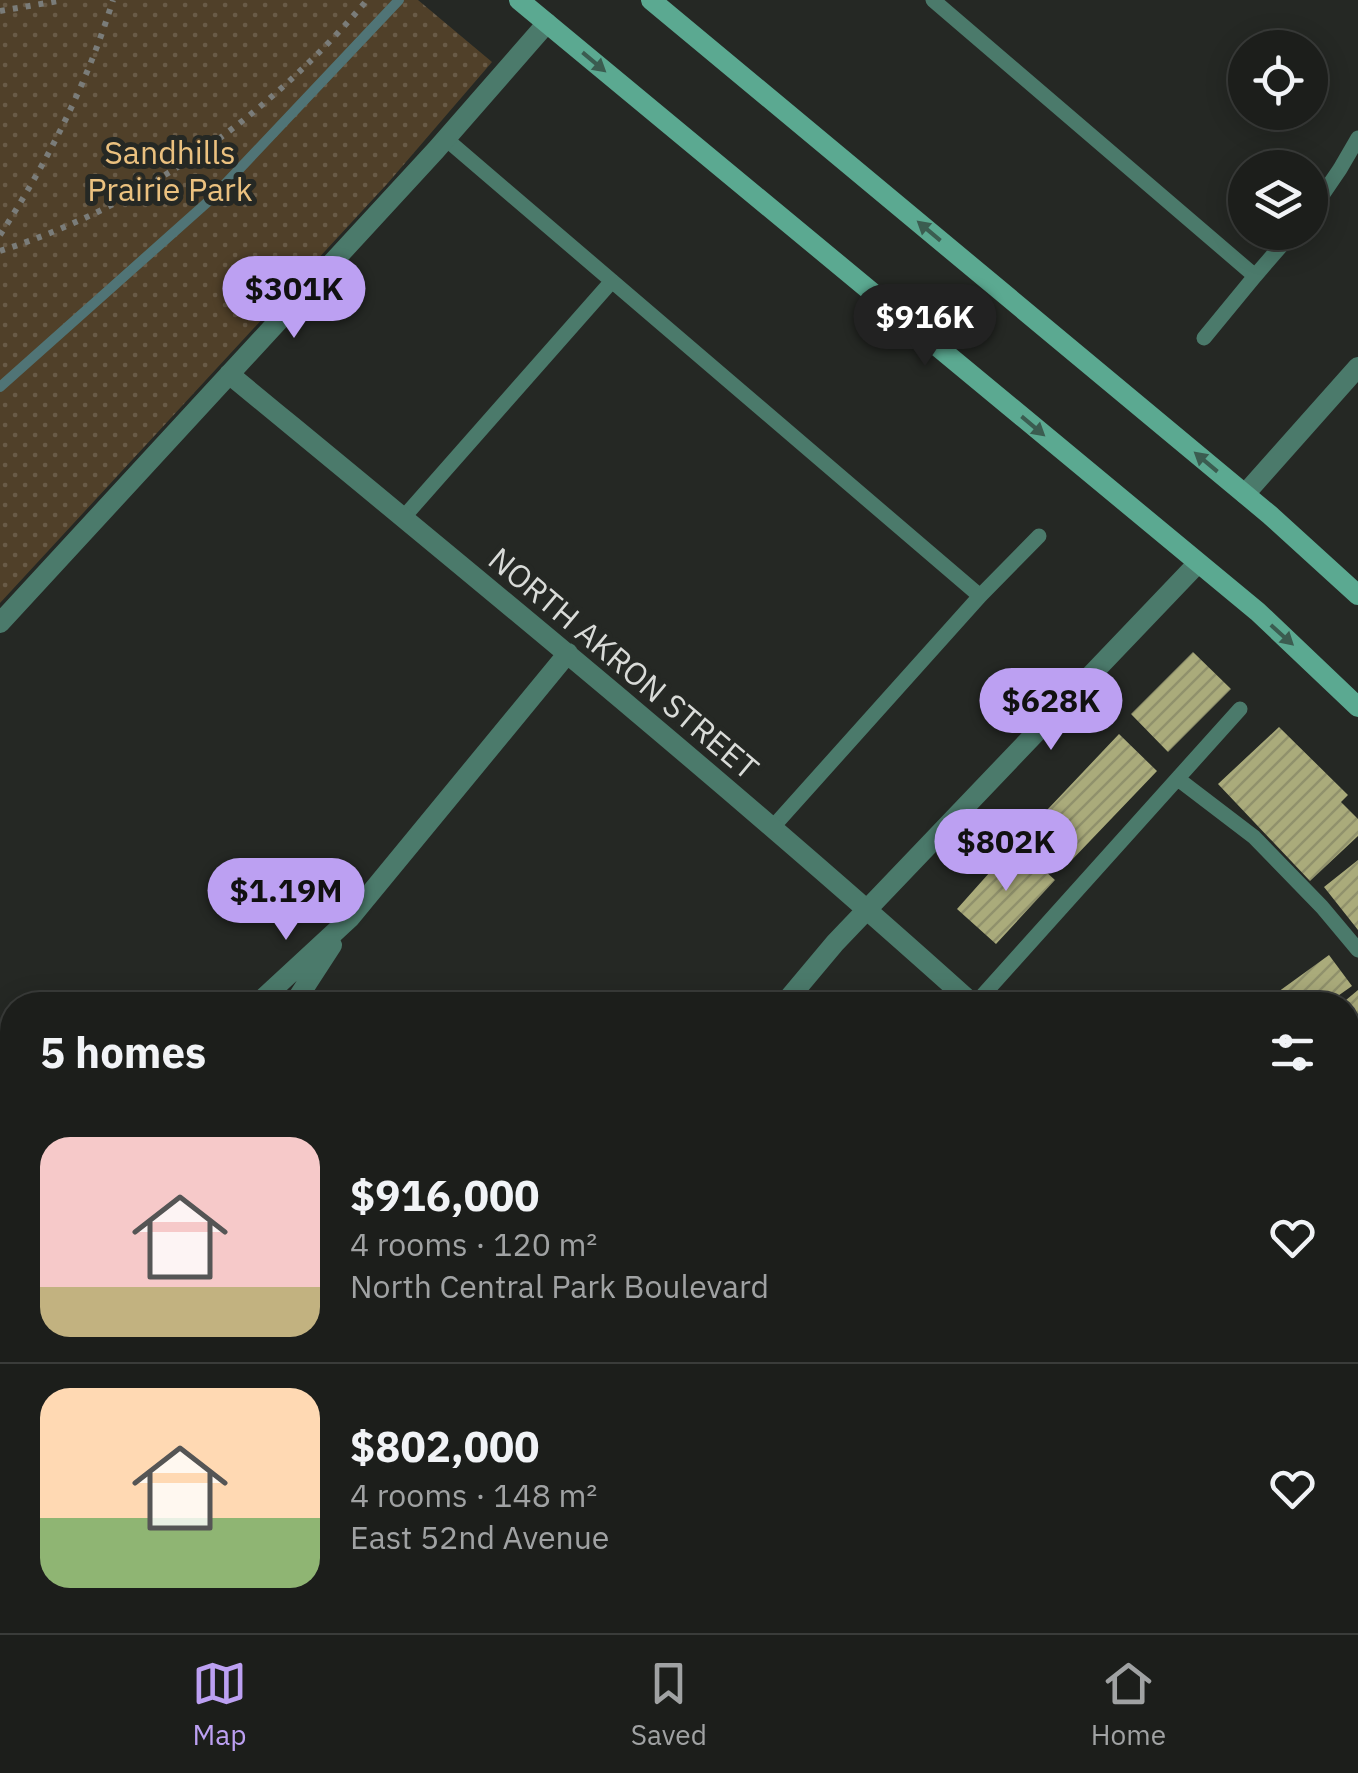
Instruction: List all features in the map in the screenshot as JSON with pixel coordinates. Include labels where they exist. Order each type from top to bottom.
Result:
[{"type":"main road","points":[[520,0],[1258,612],[1358,706]]},
{"type":"main road","points":[[651,0],[1246,494],[1358,595]]},
{"type":"street","points":[[0,623],[446,140],[547,23]]},
{"type":"street","points":[[1246,494],[1358,367]]},
{"type":"street","name":"NORTH AKRON STREET","points":[[229,374],[568,654],[960,992]]},
{"type":"street","points":[[795,992],[835,944],[1198,563]]},
{"type":"street","points":[[301,992],[350,918],[568,654]]},
{"type":"street","points":[[270,992],[350,918]]},
{"type":"lane","points":[[933,0],[1255,276]]},
{"type":"lane","points":[[1328,187],[1358,138]]},
{"type":"lane","points":[[446,140],[980,596]]},
{"type":"lane","points":[[1204,338],[1277,250]]},
{"type":"lane","points":[[402,518],[612,281]]},
{"type":"lane","points":[[772,828],[980,596],[1039,536]]},
{"type":"lane","points":[[986,992],[1240,709]]},
{"type":"lane","points":[[1178,779],[1254,837],[1358,950]]},
{"type":"path","points":[[0,11],[64,0]]},
{"type":"path","points":[[0,235],[72,110],[113,0]]},
{"type":"path","points":[[0,252],[125,198],[222,138],[301,73],[367,0]]},
{"type":"green space","name":"Sandhills Prairie Park","points":[[0,0],[418,0],[492,62],[387,184],[0,603]]},
{"type":"building","points":[[1193,652],[1231,689],[1168,752],[1131,714]]},
{"type":"building","points":[[1279,727],[1348,795],[1341,802],[1358,819],[1358,836],[1310,881],[1218,784]]},
{"type":"building","points":[[1119,734],[1157,771],[1068,864],[1030,828]]},
{"type":"building","points":[[1015,844],[1055,880],[996,944],[957,909]]},
{"type":"building","points":[[1358,860],[1358,930],[1324,887]]},
{"type":"building","points":[[1329,955],[1352,986],[1343,992],[1278,992]]},
{"type":"waterway","points":[[0,387],[211,199],[399,0]]}]
